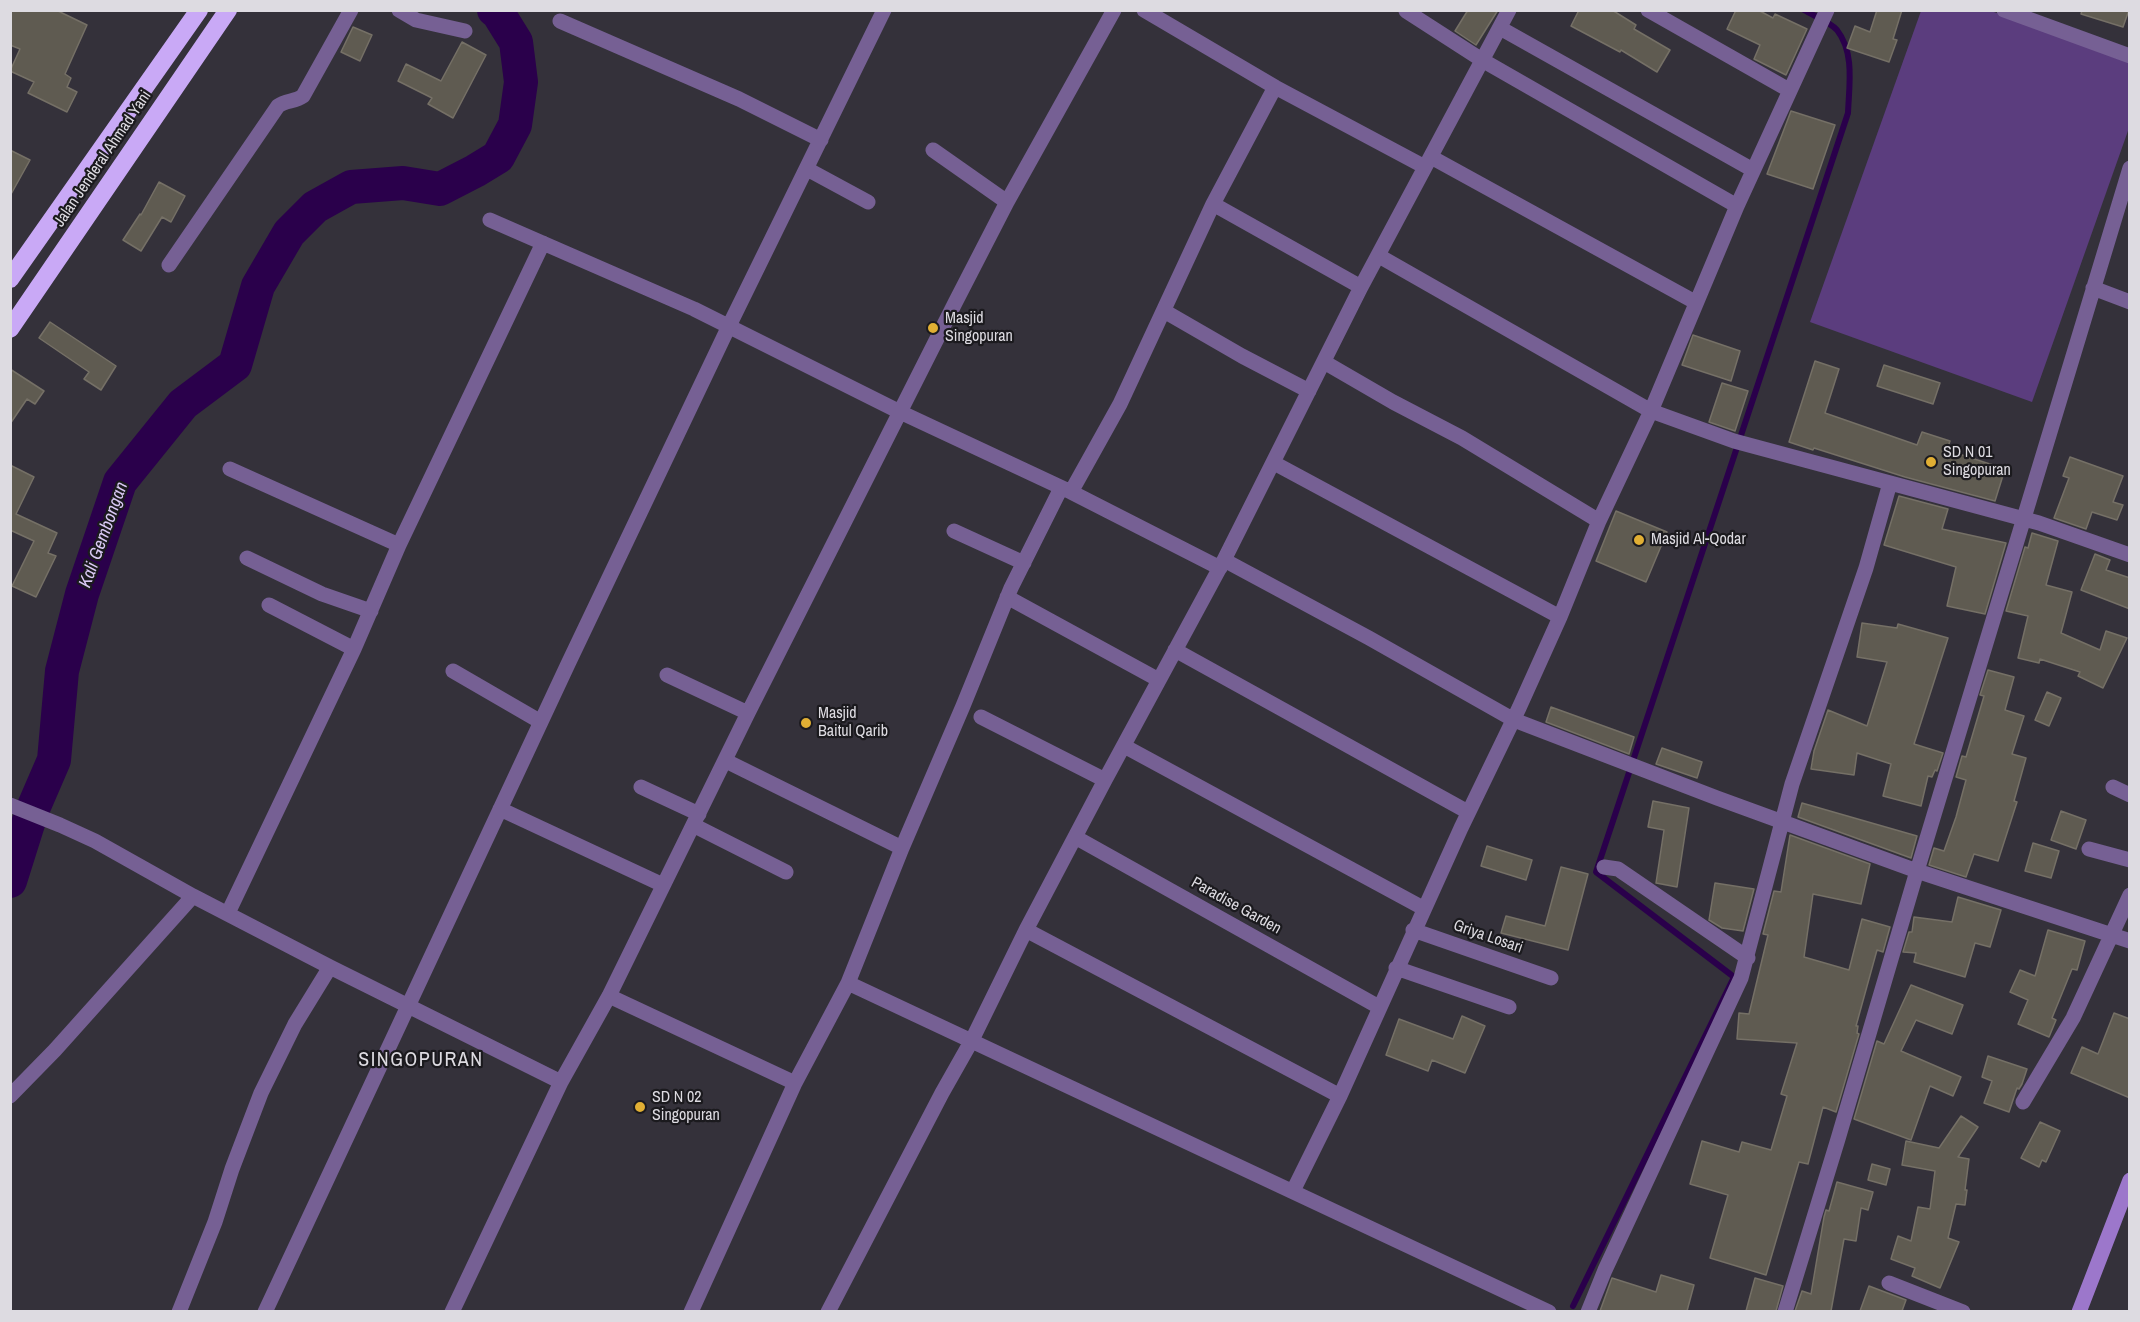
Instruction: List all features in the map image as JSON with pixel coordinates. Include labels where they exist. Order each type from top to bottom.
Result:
[{"type":"highway","name":"Jalan Jenderal Ahmad Yani","points":[[11,276],[199,10]]},
{"type":"highway","name":"Jalan Jenderal Ahmad Yani","points":[[10,329],[228,10]]},
{"type":"street","points":[[169,265],[278,106],[284,102],[298,100],[303,96],[351,10]]},
{"type":"street","points":[[399,10],[416,20],[465,31]]},
{"type":"street","points":[[265,1311],[406,1006],[729,326],[884,10]]},
{"type":"street","points":[[452,1311],[561,1082],[609,996],[900,411],[1007,202],[1114,10]]},
{"type":"street","points":[[1144,10],[1275,87],[1428,162],[1695,302]]},
{"type":"street","points":[[1648,10],[1789,90]]},
{"type":"street","points":[[2004,10],[2130,56]]},
{"type":"street","points":[[828,1311],[972,1040],[1026,930],[1105,780],[1222,564],[1361,287],[1508,11]]},
{"type":"street","points":[[1406,12],[1482,60],[1737,206]]},
{"type":"street","points":[[1293,1191],[1340,1096],[1468,812],[1514,720],[1560,617],[1599,521],[1651,411],[1737,206],[1825,16]]},
{"type":"street","points":[[560,21],[739,99],[821,140]]},
{"type":"street","points":[[1500,28],[1753,170]]},
{"type":"street","points":[[692,1311],[795,1083],[848,983],[1007,597],[1066,490],[1120,404],[1213,204],[1275,87]]},
{"type":"street","points":[[933,150],[1007,202]]},
{"type":"street","points":[[1785,1311],[2093,288],[2125,197],[2130,168]]},
{"type":"street","points":[[807,169],[868,202]]},
{"type":"street","points":[[1213,204],[1361,287]]},
{"type":"street","points":[[490,220],[694,309],[900,411],[1222,564],[1369,638],[1514,720],[1917,871],[2130,941]]},
{"type":"street","points":[[228,913],[354,649],[399,545],[543,243]]},
{"type":"street","points":[[1379,256],[1651,411],[1734,441],[2023,519],[2130,555]]},
{"type":"street","points":[[2093,288],[2130,302]]},
{"type":"street","points":[[1164,311],[1309,391]]},
{"type":"street","points":[[1324,362],[1462,438],[1599,521]]},
{"type":"street","points":[[1274,463],[1560,617]]},
{"type":"street","points":[[230,469],[399,545]]},
{"type":"street","points":[[1588,1311],[1605,1270],[1716,1035],[1748,958],[1781,821],[1866,568],[1890,483]]},
{"type":"street","points":[[954,531],[1024,563]]},
{"type":"street","points":[[247,558],[322,594],[371,611]]},
{"type":"street","points":[[1007,597],[1159,680]]},
{"type":"street","points":[[269,605],[354,649]]},
{"type":"street","points":[[1175,651],[1468,812]]},
{"type":"street","points":[[453,671],[541,722]]},
{"type":"street","points":[[667,675],[748,713]]},
{"type":"street","points":[[981,717],[1105,780]]},
{"type":"street","points":[[1124,746],[1424,908]]},
{"type":"street","points":[[726,760],[902,848]]},
{"type":"street","points":[[641,787],[786,872]]},
{"type":"street","points":[[2113,787],[2130,795]]},
{"type":"street","points":[[10,805],[60,825],[406,1006],[561,1082]]},
{"type":"street","points":[[500,808],[663,885]]},
{"type":"street","name":"Paradise Garden","points":[[1075,837],[1379,1007]]},
{"type":"street","points":[[2089,849],[2130,860]]},
{"type":"street","points":[[1604,867],[1618,869],[1748,958]]},
{"type":"street","points":[[2023,1102],[2073,1018],[2130,895]]},
{"type":"street","points":[[10,1096],[62,1042],[193,896]]},
{"type":"street","points":[[1026,930],[1340,1096]]},
{"type":"street","name":"Griya Losari","points":[[1413,930],[1551,978]]},
{"type":"street","points":[[179,1311],[261,1093],[295,1024],[330,967]]},
{"type":"street","points":[[1396,968],[1509,1007]]},
{"type":"street","points":[[848,983],[1549,1311]]},
{"type":"street","points":[[609,996],[795,1083]]},
{"type":"street","points":[[2079,1311],[2130,1180]]},
{"type":"street","points":[[1889,1283],[1963,1311]]},
{"type":"shaded area","points":[[1921,11],[1991,11],[2129,60],[2129,128],[2032,402],[1810,322]]},
{"type":"building","points":[[10,10],[56,10],[87,25],[65,74],[71,78],[67,87],[77,92],[67,112],[28,93],[34,82],[10,71],[20,49],[10,45]]},
{"type":"building","points":[[1468,10],[1498,10],[1476,45],[1455,31]]},
{"type":"building","points":[[1579,10],[1612,10],[1636,25],[1634,29],[1670,50],[1657,72],[1621,50],[1620,52],[1571,26]]},
{"type":"building","points":[[1736,10],[1758,10],[1773,18],[1775,14],[1807,29],[1786,75],[1754,59],[1760,45],[1727,29]]},
{"type":"building","points":[[1877,10],[1902,10],[1893,39],[1897,40],[1889,62],[1847,48],[1855,26],[1870,32]]},
{"type":"building","points":[[2082,10],[2129,10],[2123,27],[2081,14]]},
{"type":"building","points":[[353,27],[372,35],[360,61],[341,52]]},
{"type":"building","points":[[462,42],[486,55],[453,118],[428,104],[432,98],[398,81],[406,64],[441,81]]},
{"type":"building","points":[[1791,111],[1835,125],[1813,189],[1767,174]]},
{"type":"building","points":[[10,150],[30,160],[10,196]]},
{"type":"building","points":[[159,182],[185,196],[171,222],[162,217],[141,251],[123,240],[141,215]]},
{"type":"building","points":[[50,322],[116,366],[101,390],[84,379],[89,372],[39,338]]},
{"type":"building","points":[[1693,335],[1740,351],[1731,381],[1682,365]]},
{"type":"building","points":[[1815,361],[1839,369],[1825,413],[1917,445],[1922,432],[1950,441],[1947,450],[2005,469],[1995,501],[1789,442]]},
{"type":"building","points":[[1884,365],[1940,383],[1933,404],[1877,386]]},
{"type":"building","points":[[10,369],[44,391],[35,404],[27,399],[10,424]]},
{"type":"building","points":[[1722,383],[1748,391],[1735,431],[1709,422]]},
{"type":"building","points":[[2070,457],[2123,476],[2113,502],[2123,505],[2117,520],[2092,512],[2086,529],[2054,518],[2069,478],[2063,476]]},
{"type":"building","points":[[10,465],[34,477],[16,514],[57,533],[48,553],[56,556],[36,597],[12,586],[34,541],[10,530]]},
{"type":"building","points":[[1899,496],[1948,509],[1942,529],[2006,543],[1985,614],[1947,606],[1956,567],[1884,545]]},
{"type":"building","points":[[1616,511],[1667,532],[1646,582],[1596,561]]},
{"type":"building","points":[[2032,533],[2058,541],[2046,585],[2072,592],[2061,633],[2100,650],[2106,631],[2127,638],[2103,688],[2078,676],[2080,672],[2040,659],[2039,663],[2018,658],[2028,616],[2006,611],[2025,547],[2028,548]]},
{"type":"building","points":[[2095,554],[2110,560],[2106,570],[2130,578],[2130,609],[2081,590]]},
{"type":"building","points":[[1862,623],[1897,628],[1898,624],[1948,638],[1914,744],[1943,753],[1937,771],[1935,770],[1932,777],[1928,776],[1921,806],[1883,796],[1891,764],[1857,753],[1854,775],[1811,769],[1814,751],[1828,710],[1867,726],[1887,662],[1857,657]]},
{"type":"building","points":[[1988,670],[2014,677],[2005,710],[2024,716],[2012,754],[2026,758],[2014,801],[2017,802],[1998,861],[1974,854],[1966,877],[1929,865],[1934,848],[1944,851],[1956,817],[1966,780],[1956,777],[1962,756],[1966,757],[1984,696],[1980,695]]},
{"type":"building","points":[[2047,692],[2061,698],[2049,726],[2035,720]]},
{"type":"building","points":[[1551,707],[1634,737],[1629,754],[1546,722]]},
{"type":"building","points":[[1662,748],[1702,762],[1697,778],[1656,764]]},
{"type":"building","points":[[1653,801],[1689,808],[1677,887],[1656,883],[1664,830],[1648,827]]},
{"type":"building","points":[[1802,803],[1917,836],[1911,858],[1798,817]]},
{"type":"building","points":[[2061,811],[2086,820],[2076,849],[2051,840]]},
{"type":"building","points":[[1790,835],[1870,864],[1861,904],[1813,894],[1804,957],[1849,970],[1862,919],[1890,927],[1883,952],[1877,950],[1856,1026],[1858,1026],[1857,1033],[1859,1034],[1836,1112],[1823,1107],[1808,1164],[1799,1162],[1766,1275],[1710,1258],[1728,1195],[1690,1184],[1702,1141],[1739,1152],[1742,1142],[1771,1150],[1787,1096],[1781,1094],[1797,1043],[1737,1039],[1739,1013],[1749,1014],[1768,935],[1763,934],[1774,891],[1781,892]]},
{"type":"building","points":[[2033,843],[2059,851],[2051,878],[2025,871]]},
{"type":"building","points":[[1487,846],[1532,860],[1526,880],[1481,866]]},
{"type":"building","points":[[1561,867],[1588,874],[1568,950],[1501,933],[1506,916],[1545,926]]},
{"type":"building","points":[[1715,883],[1754,889],[1743,931],[1722,928],[1709,920]]},
{"type":"building","points":[[1958,897],[2001,910],[1990,947],[1975,943],[1965,977],[1914,962],[1916,953],[1903,952],[1909,932],[1912,932],[1914,917],[1952,922]]},
{"type":"building","points":[[2048,930],[2085,941],[2077,970],[2072,969],[2052,1018],[2056,1020],[2049,1037],[2018,1024],[2028,1000],[2010,992],[2020,970],[2035,976]]},
{"type":"building","points":[[1911,985],[1963,1005],[1952,1034],[1916,1020],[1901,1051],[1961,1077],[1953,1096],[1930,1086],[1911,1140],[1854,1119],[1877,1041],[1884,1044]]},
{"type":"building","points":[[2114,1013],[2130,1019],[2130,1098],[2071,1073],[2082,1047],[2098,1054]]},
{"type":"building","points":[[1462,1016],[1485,1026],[1465,1073],[1432,1060],[1428,1071],[1386,1055],[1399,1019],[1453,1039]]},
{"type":"building","points":[[1988,1056],[2027,1069],[2022,1084],[2019,1089],[2017,1088],[2009,1112],[1984,1103],[1992,1081],[1982,1077]]},
{"type":"building","points":[[1961,1116],[1978,1127],[1958,1157],[1969,1159],[1965,1205],[1956,1204],[1948,1238],[1959,1242],[1940,1288],[1912,1276],[1915,1268],[1891,1259],[1898,1236],[1911,1241],[1918,1207],[1930,1209],[1935,1171],[1902,1165],[1906,1141],[1939,1148]]},
{"type":"building","points":[[2040,1122],[2060,1131],[2046,1162],[2042,1160],[2039,1167],[2021,1158]]},
{"type":"building","points":[[1872,1164],[1890,1169],[1886,1185],[1868,1180]]},
{"type":"building","points":[[1837,1182],[1873,1192],[1868,1210],[1861,1208],[1856,1241],[1844,1239],[1831,1311],[1795,1311],[1802,1291],[1811,1294],[1824,1217],[1826,1210],[1829,1211]]},
{"type":"building","points":[[1661,1275],[1694,1285],[1687,1311],[1600,1311],[1612,1278],[1656,1292]]},
{"type":"building","points":[[1755,1278],[1783,1286],[1776,1311],[1746,1311]]},
{"type":"building","points":[[1869,1286],[1906,1300],[1902,1311],[1860,1311]]},
{"type":"waterway","name":"Kali Gembongan","points":[[10,881],[32,811],[54,760],[62,671],[82,594],[120,482],[183,404],[235,365],[258,286],[289,233],[315,207],[351,187],[403,183],[440,189],[498,157],[515,125],[521,82],[516,42],[494,10]]},
{"type":"waterway","points":[[1573,1306],[1734,977],[1596,872],[1848,113],[1850,70],[1843,39],[1834,27],[1804,10]]},
{"type":"place","name":"Masjid Singopuran","points":[[933,328]]},
{"type":"place","name":"SD N 01 Singopuran","points":[[1931,462]]},
{"type":"place","name":"Masjid Al-Qodar","points":[[1639,540]]},
{"type":"place","name":"Masjid Baitul Qarib","points":[[806,723]]},
{"type":"place","name":"SD N 02 Singopuran","points":[[640,1107]]},
{"type":"district","name":"SINGOPURAN","points":[[421,1061]]}]
